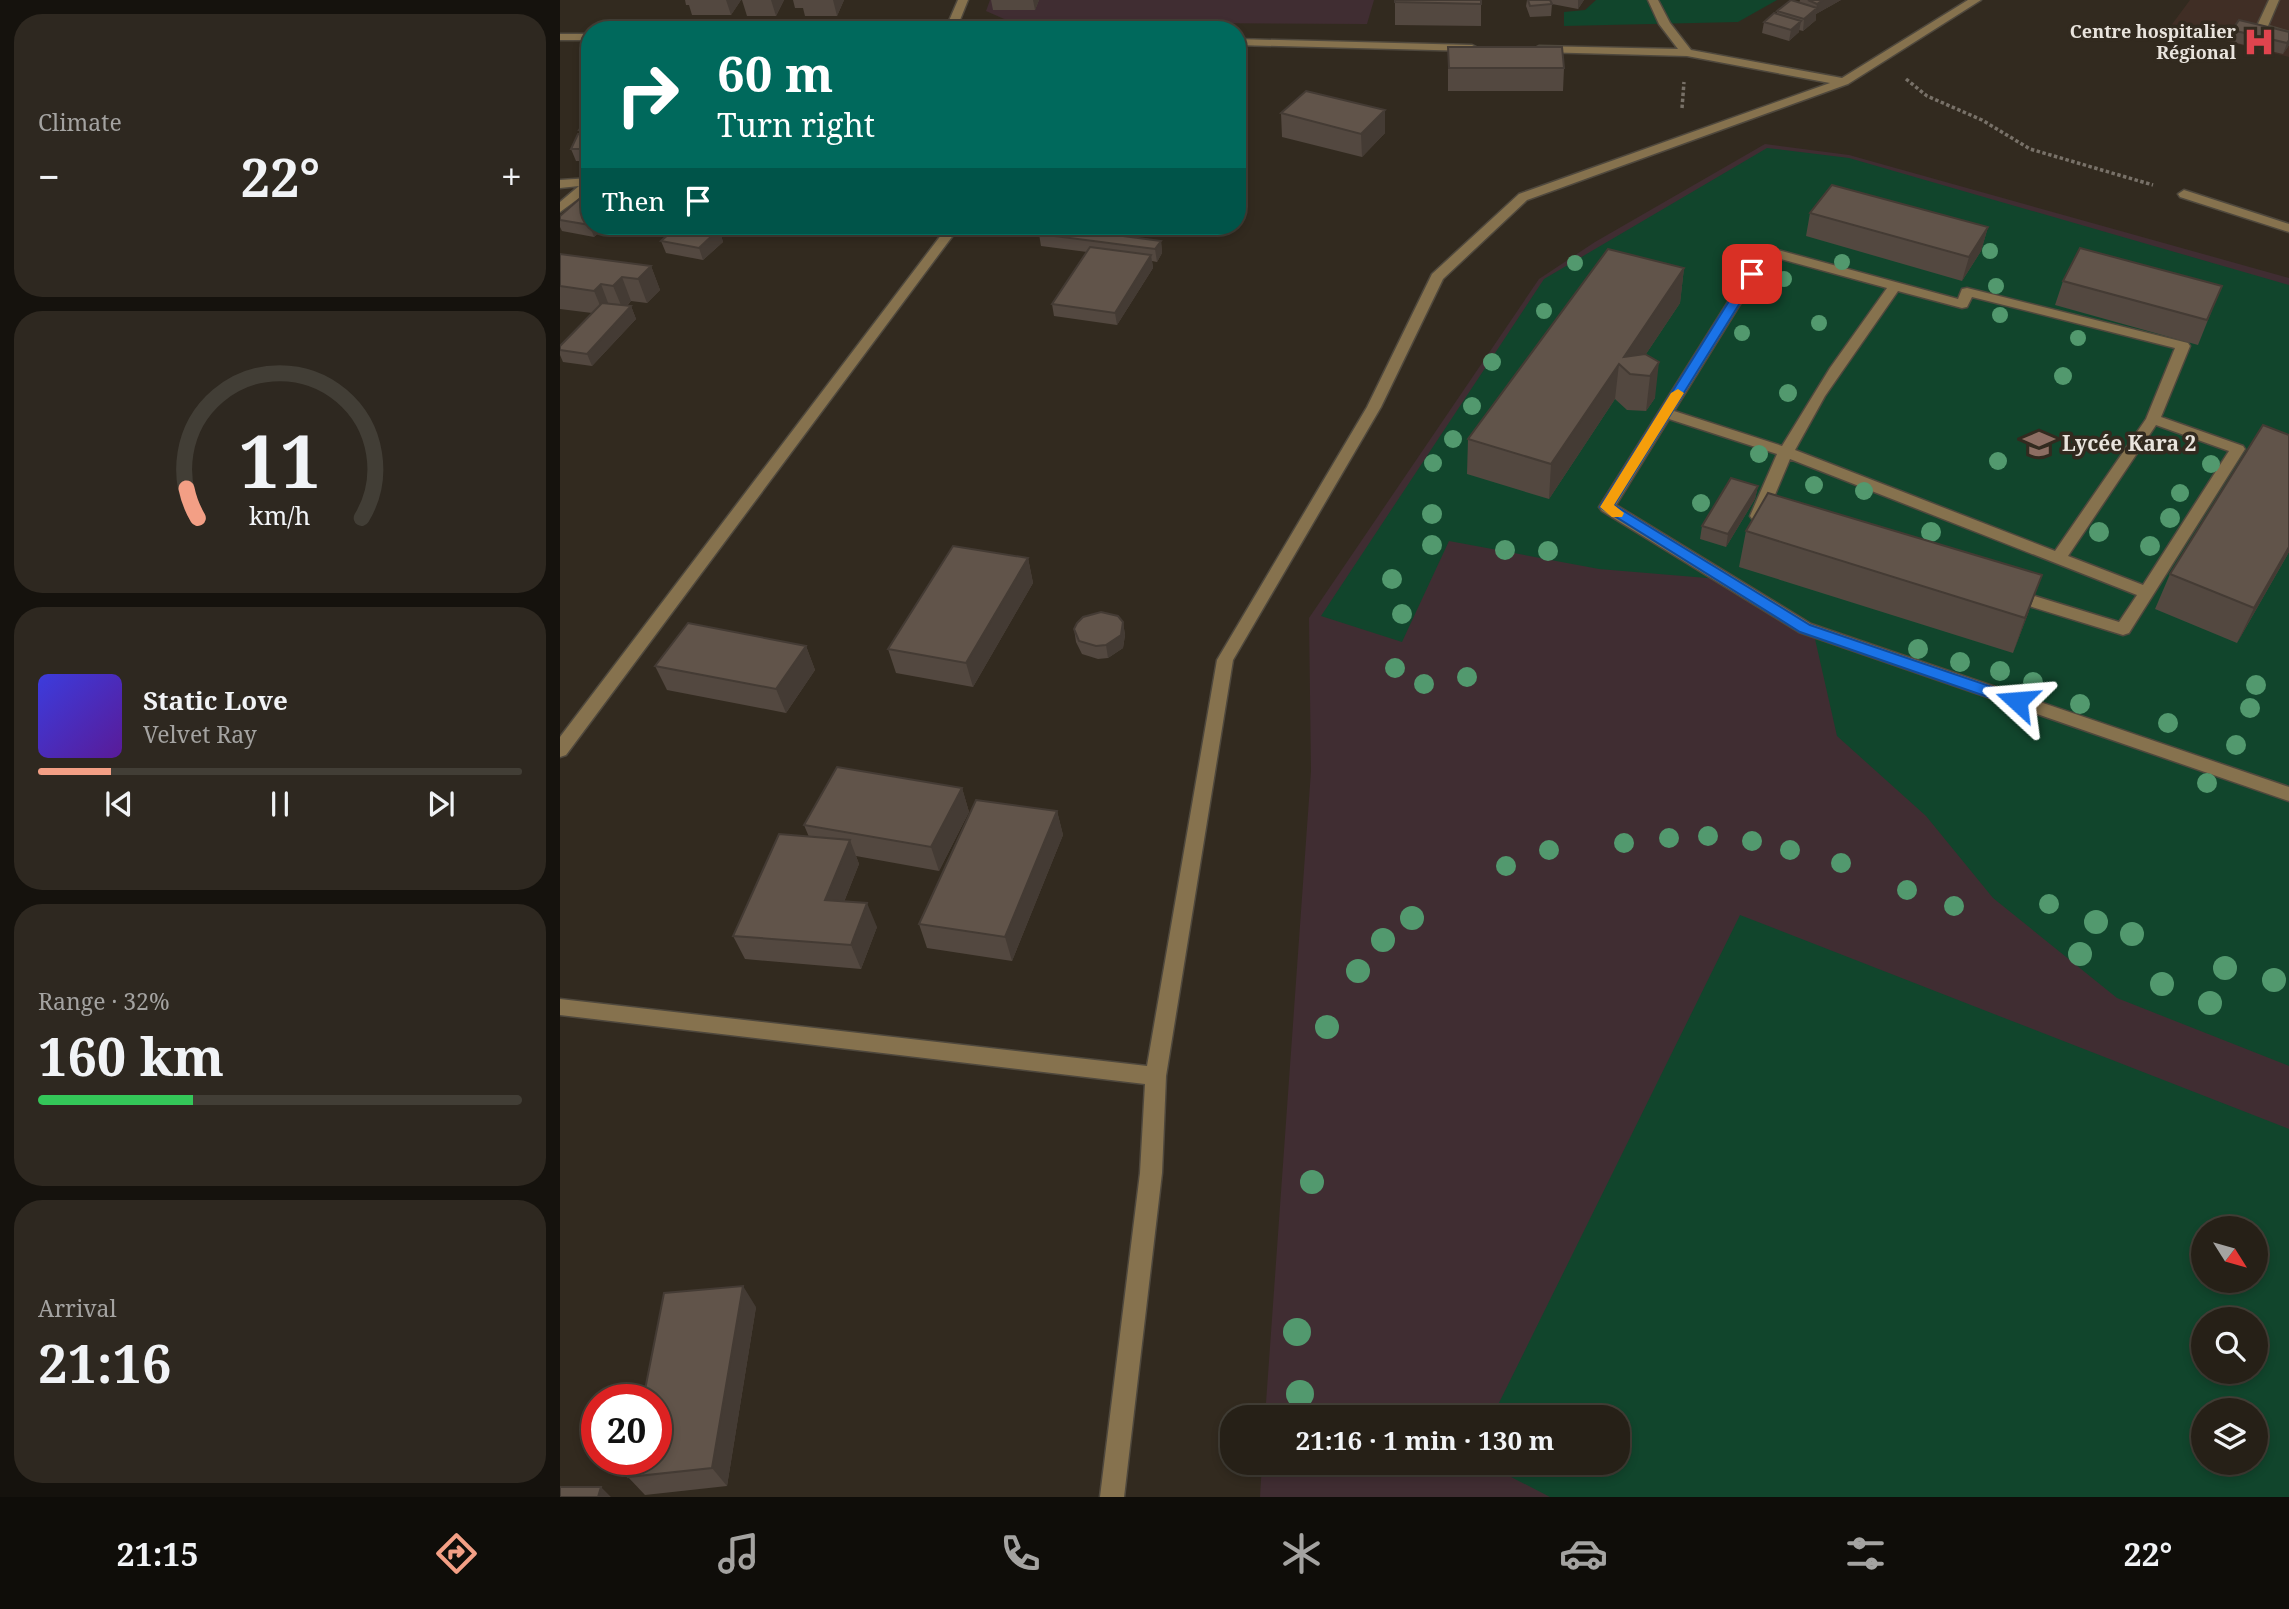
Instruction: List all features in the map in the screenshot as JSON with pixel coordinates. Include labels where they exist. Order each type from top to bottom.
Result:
[{"type":"street","points":[[954,21],[963,0]]},
{"type":"street","points":[[1654,0],[1665,24],[1687,53]]},
{"type":"street","points":[[1112,1497],[1151,1173],[1156,1076],[1225,660],[1374,407],[1437,277],[1524,197],[1844,82],[1976,0]]},
{"type":"street","points":[[2274,0],[2262,28],[2289,35]]},
{"type":"street","points":[[560,37],[581,37]]},
{"type":"street","points":[[1246,42],[1482,48]]},
{"type":"street","points":[[1523,49],[1687,53],[1844,82]]},
{"type":"street","points":[[560,184],[581,183]]},
{"type":"street","points":[[560,208],[581,190]]},
{"type":"street","points":[[2184,194],[2289,229]]},
{"type":"street","points":[[560,750],[947,235]]},
{"type":"street","points":[[2058,558],[2154,419],[2183,346],[1967,292],[1962,304],[1767,251],[1606,507],[1805,628],[2289,794]]},
{"type":"street","points":[[1770,519],[1757,515],[1786,452],[1825,382],[1895,286]]},
{"type":"street","points":[[1665,413],[1786,452],[2145,592]]},
{"type":"street","points":[[1992,589],[2123,629],[2238,449],[2154,419]]},
{"type":"street","points":[[560,1007],[1156,1076]]},
{"type":"path","points":[[1678,142],[1687,53]]},
{"type":"path","points":[[1881,59],[1927,96],[1982,120],[2030,149],[2184,194]]},
{"type":"shaded area","points":[[990,0],[1374,0],[1367,24],[1009,21],[986,11]]},
{"type":"shaded area","name":"Centre hospitalier Régional","points":[[2190,0],[2289,0],[2289,57],[2170,27]]},
{"type":"shaded area","name":"Lycée Kara 2","points":[[1765,144],[1849,155],[2289,278],[2289,1497],[1260,1497],[1261,1475],[1630,1475],[1630,1405],[1266,1405],[1311,771],[1309,618],[1539,279],[1595,242]]},
{"type":"green space","points":[[1596,0],[1777,0],[1738,22],[1564,26],[1564,12],[1585,10]]},
{"type":"green space","points":[[1767,148],[1849,158],[2289,285],[2289,1066],[2117,998],[1993,898],[1926,816],[1837,736],[1815,639],[1731,580],[1599,569],[1449,541],[1402,642],[1321,616],[1544,279]]},
{"type":"green space","points":[[1740,915],[2289,1129],[2289,1497],[1550,1497],[1507,1475],[1630,1475],[1630,1405],[1498,1405]]},
{"type":"building","points":[[1481,0],[1481,4],[1395,2]]},
{"type":"building","points":[[1528,0],[1550,0],[1552,4],[1530,6]]},
{"type":"building","points":[[1791,0],[1817,8],[1804,19],[1777,11]]},
{"type":"building","points":[[1774,13],[1801,21],[1791,30],[1764,22]]},
{"type":"building","points":[[2239,20],[2289,32],[2289,40],[2287,43],[2232,30]]},
{"type":"building","points":[[1448,47],[1562,47],[1564,68],[1449,68]]},
{"type":"building","points":[[1306,91],[1385,110],[1361,134],[1281,113]]},
{"type":"building","points":[[578,134],[581,134],[581,149],[571,149]]},
{"type":"building","points":[[1832,185],[1988,227],[1969,257],[1810,213]]},
{"type":"building","points":[[581,198],[581,224],[560,220],[560,216]]},
{"type":"building","points":[[668,235],[713,235],[699,248],[661,241]]},
{"type":"building","points":[[1047,235],[1115,235],[1161,241],[1155,249]]},
{"type":"building","points":[[1090,247],[1151,255],[1115,313],[1052,304]]},
{"type":"building","points":[[2080,248],[2222,286],[2207,320],[2063,281]]},
{"type":"building","points":[[1608,249],[1684,268],[1624,357],[1645,354],[1659,362],[1650,376],[1630,374],[1619,364],[1551,464],[1468,439]]},
{"type":"building","points":[[560,254],[651,266],[638,279],[622,277],[613,286],[601,284],[594,291],[560,286]]},
{"type":"building","points":[[602,303],[631,306],[587,354],[560,350],[560,346]]},
{"type":"building","points":[[2263,425],[2289,435],[2289,547],[2254,608],[2170,574]]},
{"type":"building","points":[[1731,478],[1758,486],[1728,534],[1702,526]]},
{"type":"building","points":[[1768,493],[2042,575],[2025,618],[1746,531]]},
{"type":"building","points":[[953,546],[1028,558],[966,663],[888,649]]},
{"type":"building","points":[[1101,612],[1118,616],[1123,622],[1121,635],[1106,645],[1096,646],[1079,641],[1074,629],[1077,623],[1083,617]]},
{"type":"building","points":[[688,623],[806,646],[776,689],[655,666]]},
{"type":"building","points":[[837,767],[962,788],[931,847],[804,825]]},
{"type":"building","points":[[976,800],[1057,811],[1005,937],[919,924]]},
{"type":"building","points":[[779,834],[850,840],[825,900],[867,903],[851,945],[733,936]]},
{"type":"building","points":[[743,1286],[712,1468],[672,1472],[672,1384],[646,1384],[664,1293]]},
{"type":"building","points":[[560,1487],[601,1487],[598,1497],[560,1497]]},
{"type":"slow traffic","points":[[1617,513],[1606,507],[1678,393]]},
{"type":"place","name":"Centre hospitalier Régional","points":[[2259,42]]},
{"type":"place","name":"Lycée Kara 2","points":[[2039,444]]},
{"type":"route","points":[[1752,274],[1606,507],[1805,628],[2017,701]]}]
